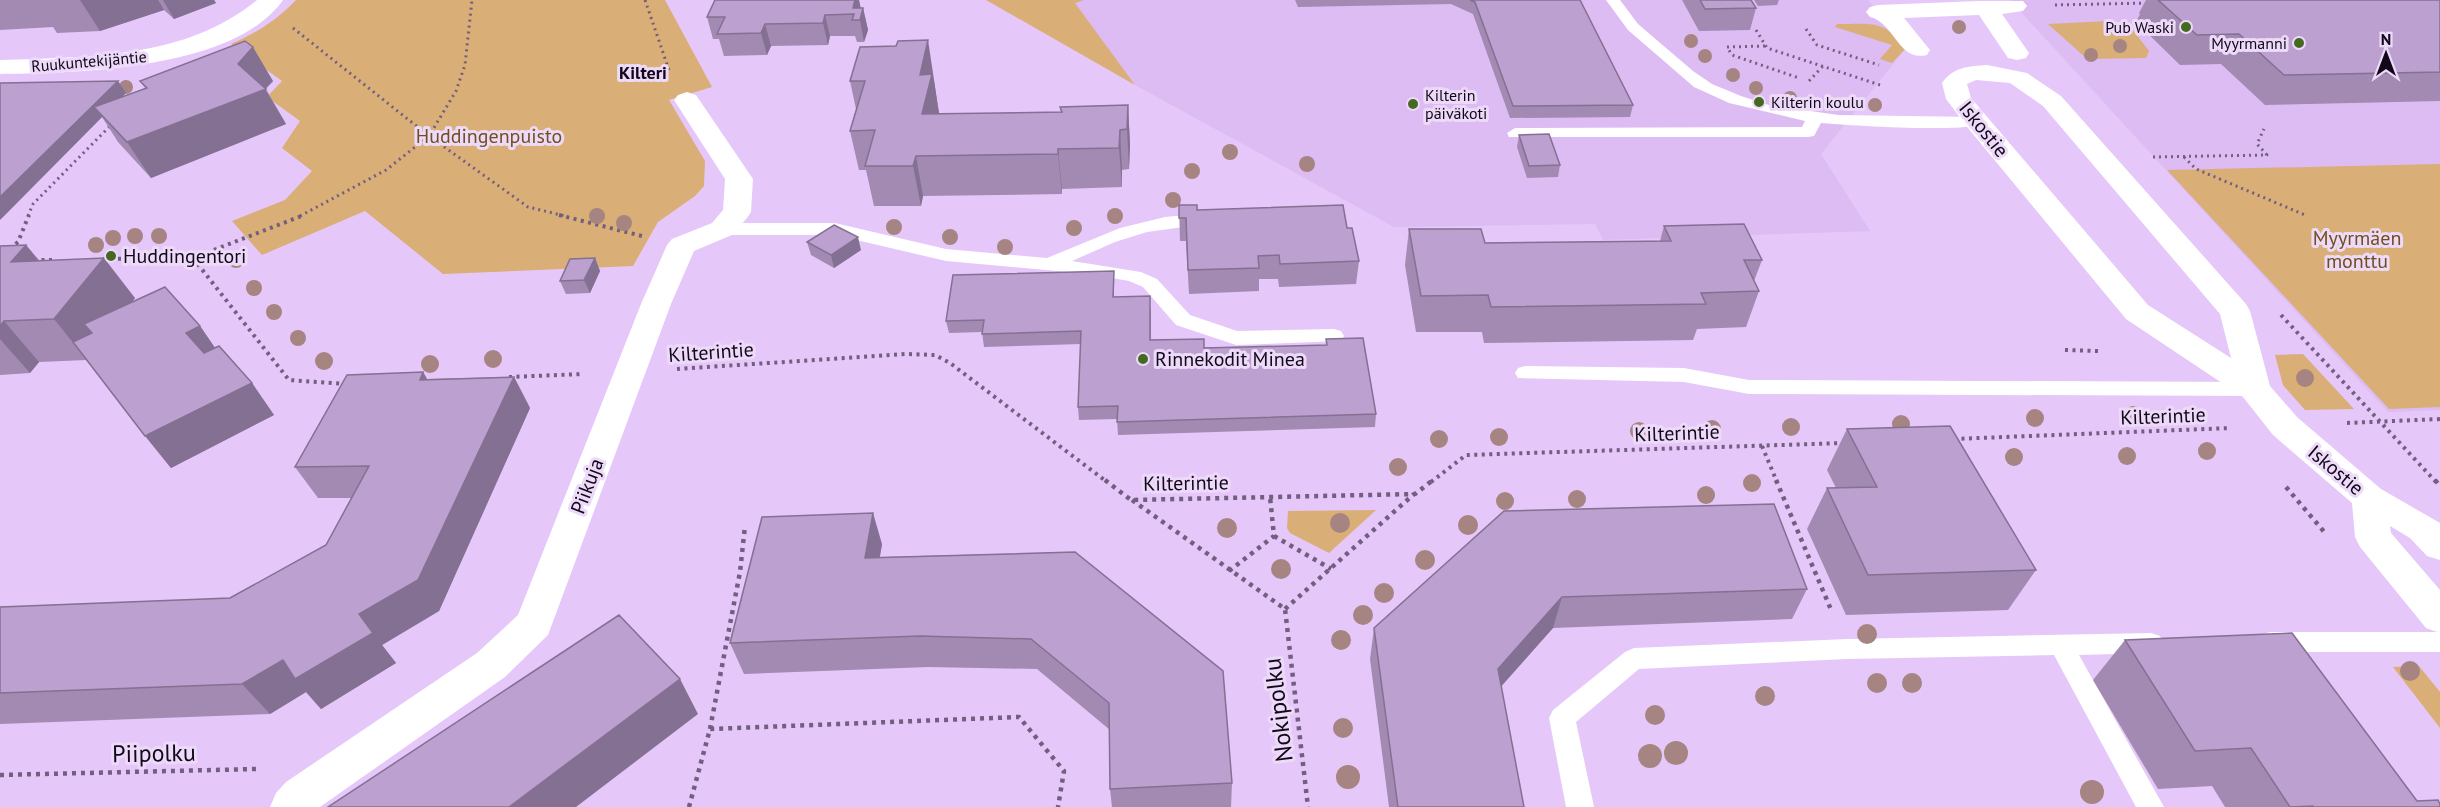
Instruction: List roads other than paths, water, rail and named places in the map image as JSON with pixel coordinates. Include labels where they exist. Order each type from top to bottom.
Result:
[{"type":"street","name":"Ruukuntekijäntie","points":[[0,67],[89,64],[142,58],[221,34],[266,5]]},
{"type":"street","points":[[1985,6],[2017,53]]},
{"type":"street","points":[[1918,50],[1882,12],[2015,6]]},
{"type":"street","name":"Iskostie","points":[[2254,389],[2235,311],[2052,101],[2032,85],[2013,76],[1978,72],[1962,76],[1955,84],[1955,92],[1977,122],[2137,312],[2254,389],[2285,426],[2369,498],[2423,528],[2440,546]]},
{"type":"street","points":[[687,100],[739,179],[737,212],[722,229]]},
{"type":"street","name":"Piikuja","points":[[296,802],[491,665],[534,624],[630,372],[682,245],[722,229]]},
{"type":"street","name":"Iskostie","points":[[2369,498],[2373,537],[2440,617]]},
{"type":"lane","points":[[1613,0],[1623,19],[1690,77],[1705,87],[1758,107],[1815,115],[1909,122],[1977,122]]},
{"type":"lane","points":[[1515,133],[1808,132],[1815,115]]},
{"type":"lane","points":[[1051,264],[1101,239],[1141,227],[1182,220],[1226,218]]},
{"type":"lane","points":[[722,229],[835,229],[946,255],[1051,264],[1134,276],[1150,283],[1183,320],[1236,338],[1334,336]]},
{"type":"lane","points":[[1525,373],[1684,375],[1749,387],[1880,383],[2254,389]]},
{"type":"lane","points":[[2251,642],[2440,642]]},
{"type":"lane","points":[[1580,807],[1562,718],[1634,659],[1847,649],[2180,643]]},
{"type":"lane","points":[[2061,645],[2150,807]]},
{"type":"place","name":"Pub Waski","points":[[2186,27]]},
{"type":"place","name":"Myyrmanni","points":[[2299,43]]},
{"type":"place","name":"Kilterin koulu","points":[[1759,102]]},
{"type":"place","name":"Kilterin päiväkoti","points":[[1413,104]]},
{"type":"place","name":"Huddingentori","points":[[111,256]]},
{"type":"place","name":"Rinnekodit Minea","points":[[1143,359]]},
{"type":"district","name":"Kilteri","points":[[643,72]]},
{"type":"park label","name":"Huddingenpuisto","points":[[489,136]]},
{"type":"park label","name":"Myyrmäen monttu","points":[[2357,250]]}]
